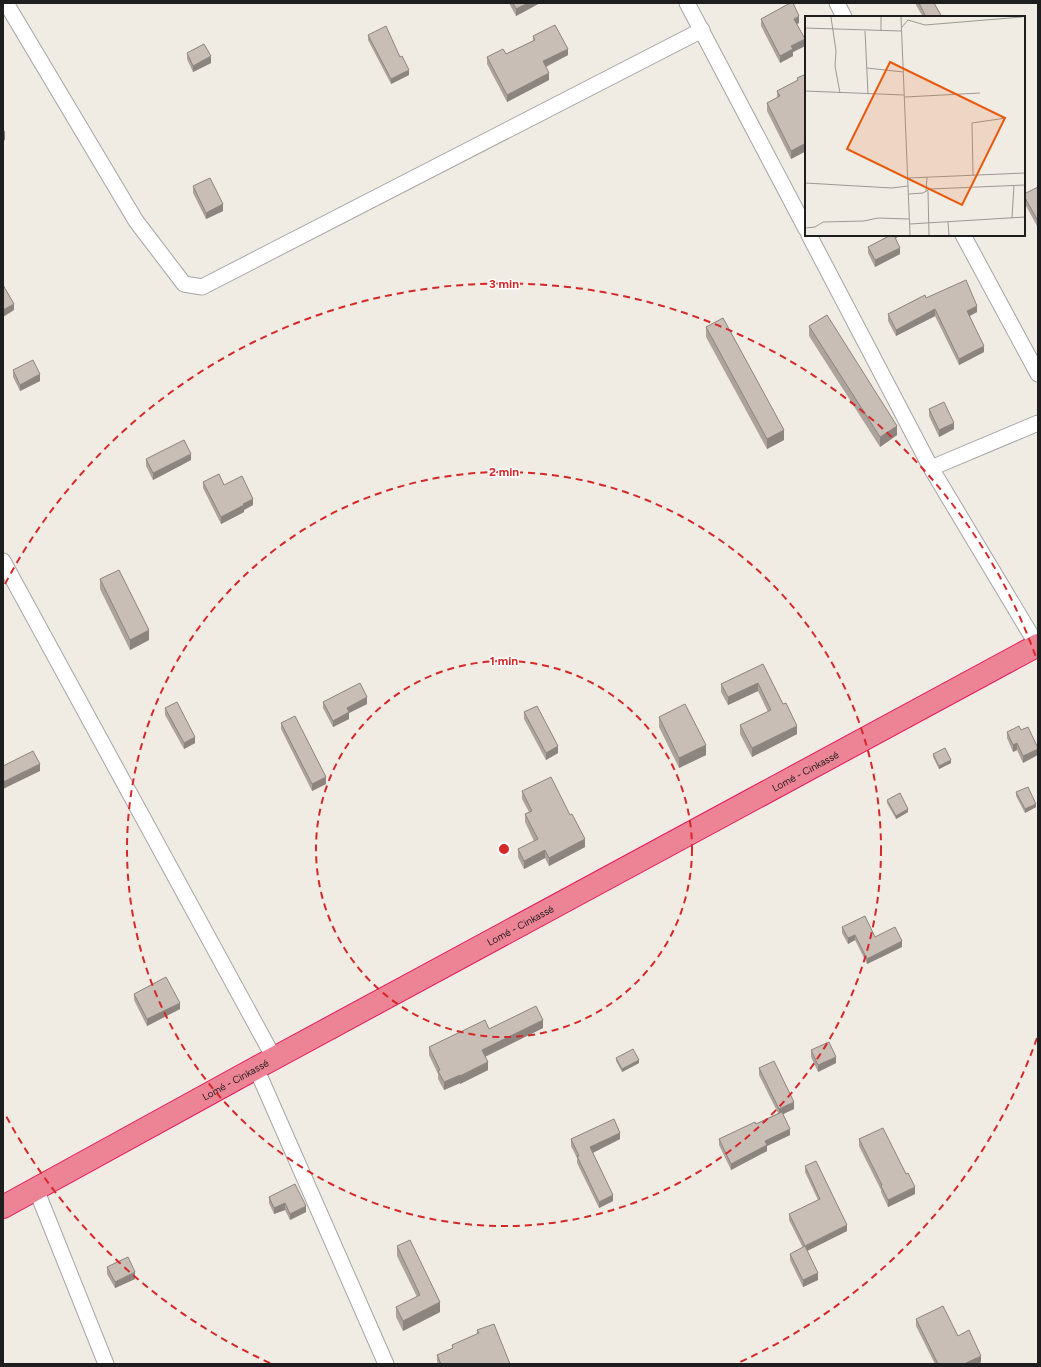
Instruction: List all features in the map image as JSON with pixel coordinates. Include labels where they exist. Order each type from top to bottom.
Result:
[{"type":"highway","name":"Lomé - Cinkassé","points":[[3,1207],[265,1063],[1038,645]]},
{"type":"street","points":[[6,3],[136,221],[184,284],[202,287],[702,30]]},
{"type":"street","points":[[687,3],[805,227]]},
{"type":"street","points":[[837,3],[844,16]]},
{"type":"street","points":[[810,236],[931,468],[1038,645]]},
{"type":"street","points":[[964,236],[1038,374]]},
{"type":"street","points":[[931,468],[1038,423]]},
{"type":"street","points":[[3,561],[265,1063],[386,1364]]},
{"type":"street","points":[[36,1189],[106,1364]]},
{"type":"building","points":[[513,3],[528,3],[516,9]]},
{"type":"building","points":[[790,3],[793,3],[799,16],[794,19],[805,39],[791,46],[793,49],[780,56],[761,19]]},
{"type":"building","points":[[919,3],[934,3],[941,16],[926,16]]},
{"type":"building","points":[[555,25],[568,49],[543,61],[549,73],[507,95],[487,57],[503,49],[506,54],[535,40],[533,36]]},
{"type":"building","points":[[386,26],[400,57],[402,56],[409,70],[391,79],[368,35]]},
{"type":"building","points":[[204,44],[211,56],[193,66],[187,53]]},
{"type":"building","points":[[805,74],[805,144],[791,151],[767,103],[780,96],[777,91],[798,80],[797,78]]},
{"type":"building","points":[[210,178],[223,204],[206,213],[193,186]]},
{"type":"building","points":[[1038,187],[1038,221],[1025,198],[1025,194]]},
{"type":"building","points":[[889,236],[894,236],[900,248],[875,260],[868,247]]},
{"type":"building","points":[[966,280],[977,306],[967,311],[984,346],[959,359],[935,309],[896,330],[888,314],[925,295],[926,298]]},
{"type":"building","points":[[3,285],[14,304],[3,310]]},
{"type":"building","points":[[827,315],[897,426],[880,437],[809,326]]},
{"type":"building","points":[[723,318],[784,430],[767,439],[706,327]]},
{"type":"building","points":[[33,360],[40,374],[20,385],[13,370]]},
{"type":"building","points":[[944,402],[954,423],[939,430],[929,409]]},
{"type":"building","points":[[184,440],[191,454],[153,473],[146,459]]},
{"type":"building","points":[[219,474],[224,485],[242,476],[253,499],[221,517],[203,482]]},
{"type":"building","points":[[119,570],[149,630],[130,640],[100,579]]},
{"type":"building","points":[[763,664],[783,704],[786,703],[797,726],[752,748],[740,725],[771,710],[758,683],[728,697],[721,684]]},
{"type":"building","points":[[360,683],[367,697],[347,708],[349,712],[333,721],[323,702]]},
{"type":"building","points":[[177,702],[195,737],[184,743],[165,708]]},
{"type":"building","points":[[685,704],[706,745],[679,758],[659,717]]},
{"type":"building","points":[[537,706],[558,746],[546,753],[524,712]]},
{"type":"building","points":[[295,716],[326,777],[312,784],[281,723]]},
{"type":"building","points":[[1019,726],[1021,730],[1028,727],[1038,748],[1023,756],[1017,743],[1013,745],[1007,732]]},
{"type":"building","points":[[945,748],[951,760],[939,766],[933,754]]},
{"type":"building","points":[[33,751],[40,764],[3,782],[3,766]]},
{"type":"building","points":[[551,777],[570,815],[572,814],[585,839],[549,858],[545,850],[524,861],[518,849],[538,839],[525,814],[532,811],[522,791]]},
{"type":"building","points":[[1028,787],[1036,804],[1025,809],[1016,792]]},
{"type":"building","points":[[900,793],[908,809],[896,816],[887,800]]},
{"type":"building","points":[[865,916],[875,937],[895,927],[902,941],[867,959],[855,935],[848,938],[842,927]]},
{"type":"building","points":[[166,977],[180,1003],[147,1019],[134,994]]},
{"type":"building","points":[[536,1006],[543,1020],[482,1050],[488,1062],[444,1082],[429,1047],[485,1020],[489,1029]]},
{"type":"building","points":[[829,1042],[836,1057],[818,1065],[811,1050]]},
{"type":"building","points":[[633,1049],[639,1060],[622,1069],[616,1058]]},
{"type":"building","points":[[774,1061],[794,1102],[779,1109],[759,1068]]},
{"type":"building","points":[[782,1112],[790,1129],[765,1141],[767,1145],[731,1164],[719,1139],[755,1122],[756,1124]]},
{"type":"building","points":[[614,1119],[620,1133],[590,1147],[613,1195],[599,1202],[577,1156],[579,1156],[571,1139]]},
{"type":"building","points":[[883,1128],[906,1174],[908,1173],[915,1187],[888,1200],[859,1139]]},
{"type":"building","points":[[816,1161],[847,1225],[805,1246],[789,1214],[820,1199],[805,1166]]},
{"type":"building","points":[[295,1184],[306,1206],[290,1214],[285,1203],[274,1208],[269,1197]]},
{"type":"building","points":[[410,1240],[440,1302],[403,1321],[396,1307],[420,1295],[397,1246]]},
{"type":"building","points":[[805,1246],[818,1273],[803,1280],[790,1254]]},
{"type":"building","points":[[128,1257],[135,1272],[115,1282],[107,1267]]},
{"type":"building","points":[[943,1306],[958,1336],[969,1330],[981,1356],[964,1364],[938,1364],[916,1319]]},
{"type":"building","points":[[494,1324],[510,1364],[441,1364],[437,1355],[453,1348],[452,1345],[479,1333],[477,1330]]}]
